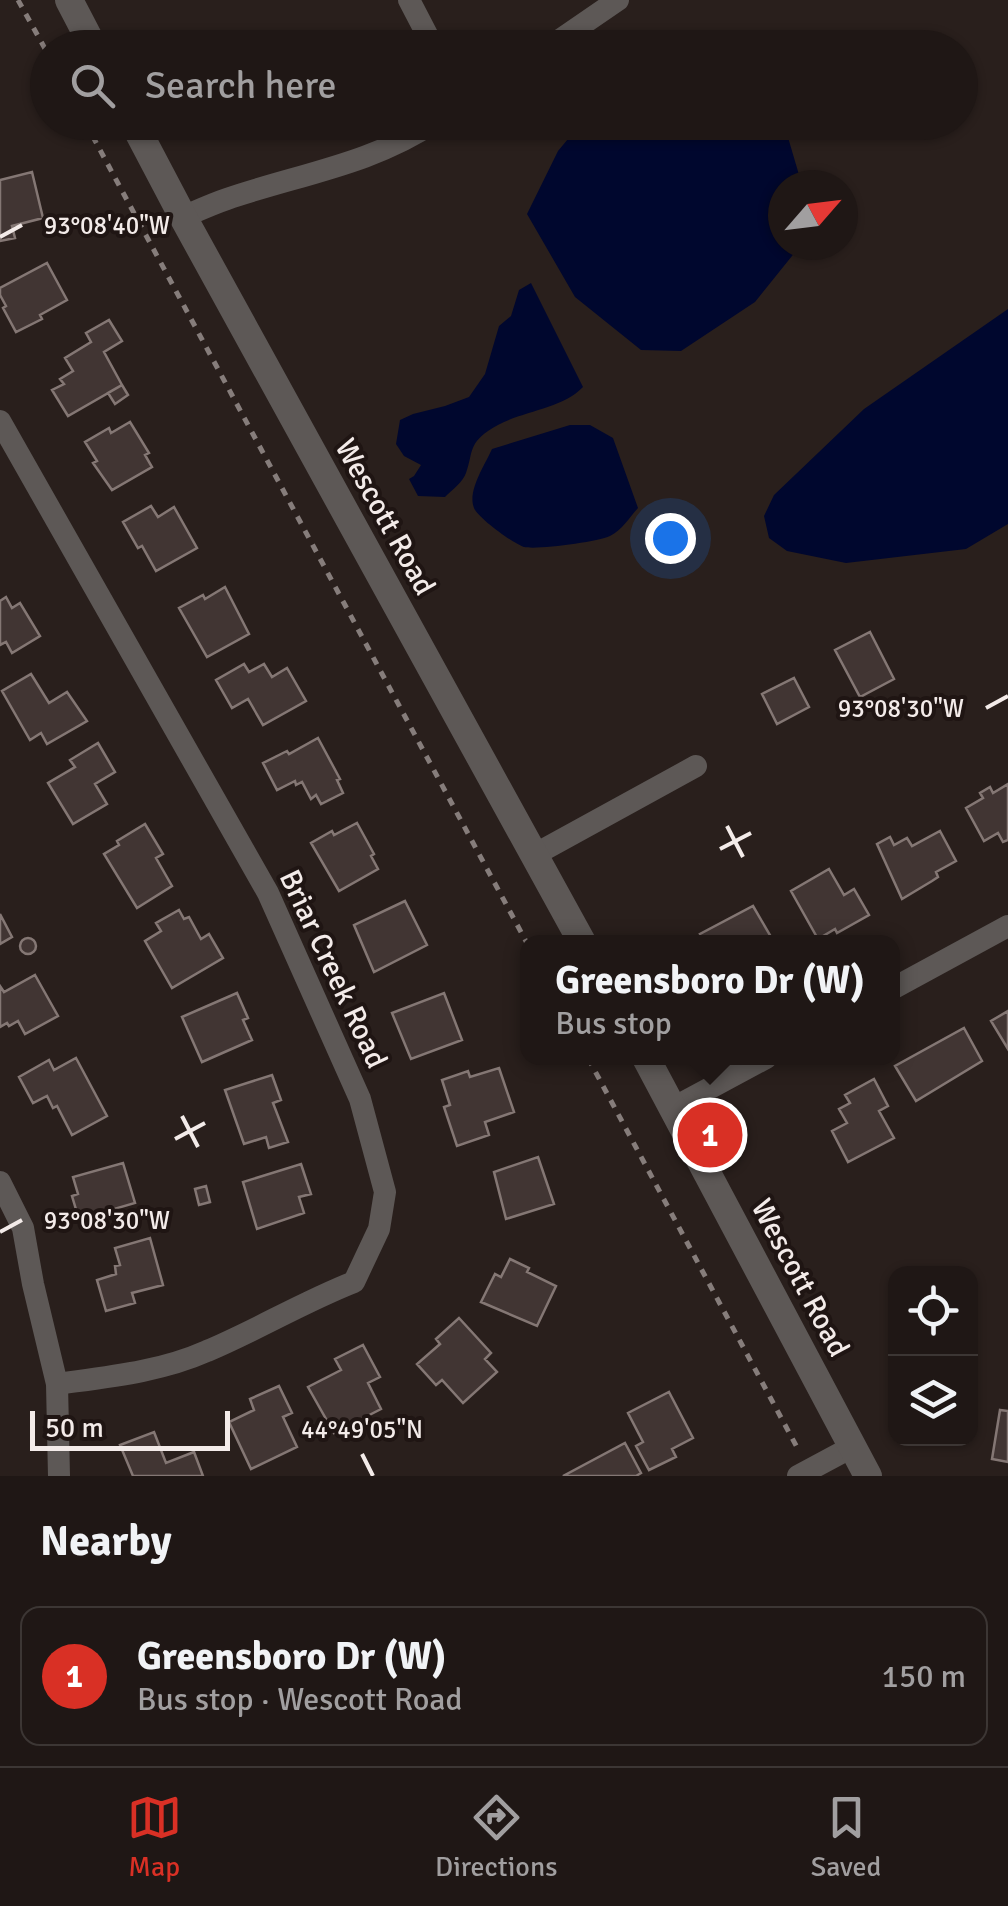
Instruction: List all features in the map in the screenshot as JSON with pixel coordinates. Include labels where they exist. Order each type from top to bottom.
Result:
[{"type":"street","points":[[69,0],[85,30]]},
{"type":"street","points":[[409,0],[425,30]]},
{"type":"street","points":[[574,30],[618,0]]},
{"type":"street","name":"Wescott Road","points":[[142,140],[578,935]]},
{"type":"street","points":[[183,217],[226,199],[326,170],[407,140]]},
{"type":"street","name":"Briar Creek Road","points":[[0,421],[268,893],[360,1098],[384,1192],[379,1229],[354,1282],[205,1352],[148,1370],[56,1384]]},
{"type":"street","points":[[534,855],[696,766]]},
{"type":"street","points":[[900,985],[1008,926]]},
{"type":"street","name":"Wescott Road","points":[[650,1065],[868,1476]]},
{"type":"street","points":[[673,1108],[753,1065]]},
{"type":"street","points":[[0,1182],[23,1228],[56,1384],[59,1476]]},
{"type":"street","points":[[804,1473],[852,1447]]},
{"type":"path","points":[[18,0],[35,30]]},
{"type":"path","points":[[95,140],[523,935]]},
{"type":"path","points":[[592,1065],[804,1473]]},
{"type":"water","points":[[567,140],[789,140],[798,170],[768,170],[768,260],[789,260],[755,302],[681,351],[641,350],[575,297],[527,214]]},
{"type":"water","points":[[531,283],[583,387],[562,401],[499,424],[482,436],[474,445],[465,476],[445,497],[418,496],[409,479],[421,465],[404,456],[396,444],[400,420],[469,397],[485,374],[499,326],[511,316],[519,290]]},
{"type":"water","points":[[1008,309],[1008,524],[966,549],[846,563],[787,551],[769,538],[764,516],[774,495],[864,409]]},
{"type":"water","points":[[570,425],[590,425],[613,438],[638,508],[610,536],[567,545],[524,547],[497,530],[474,508],[478,478],[492,449]]},
{"type":"building","points":[[32,172],[43,218],[12,226],[15,238],[0,241],[0,180]]},
{"type":"building","points":[[47,263],[67,300],[16,332],[3,308],[6,306],[0,288]]},
{"type":"building","points":[[109,320],[122,341],[104,352],[122,385],[68,416],[52,390],[64,384],[60,379],[73,371],[65,358],[91,342],[86,333]]},
{"type":"building","points":[[122,385],[128,395],[115,404],[108,393]]},
{"type":"building","points":[[130,422],[149,453],[145,455],[152,467],[112,490],[93,463],[97,461],[85,442],[109,428],[111,433]]},
{"type":"building","points":[[151,506],[158,517],[174,507],[197,548],[156,571],[123,522]]},
{"type":"building","points":[[225,587],[249,634],[207,657],[179,608]]},
{"type":"building","points":[[6,597],[12,608],[20,603],[40,636],[12,653],[6,642],[0,645],[0,601]]},
{"type":"building","points":[[870,632],[894,679],[860,697],[835,650]]},
{"type":"building","points":[[244,664],[249,672],[264,664],[272,677],[287,668],[306,701],[263,725],[248,699],[232,708],[216,680]]},
{"type":"building","points":[[31,674],[49,703],[67,692],[87,721],[47,744],[41,733],[30,740],[2,691]]},
{"type":"building","points":[[794,678],[809,707],[777,724],[762,694]]},
{"type":"building","points":[[318,738],[340,779],[337,780],[343,793],[321,804],[316,795],[311,799],[302,782],[296,785],[295,781],[277,790],[263,763]]},
{"type":"building","points":[[98,743],[115,772],[95,784],[107,804],[73,824],[48,783],[75,767],[70,760]]},
{"type":"building","points":[[1008,784],[1008,840],[1003,842],[998,833],[984,841],[966,808],[983,798],[980,793],[990,787],[993,793]]},
{"type":"building","points":[[357,823],[378,869],[339,891],[311,843]]},
{"type":"building","points":[[145,824],[163,854],[156,858],[172,886],[137,908],[104,854]]},
{"type":"building","points":[[940,831],[956,861],[902,899],[877,844],[890,837],[894,845],[907,838],[912,846]]},
{"type":"building","points":[[829,869],[844,895],[854,889],[869,915],[837,933],[835,929],[816,935],[791,891]]},
{"type":"building","points":[[405,901],[427,945],[374,972],[354,925]]},
{"type":"building","points":[[753,906],[770,935],[701,935]]},
{"type":"building","points":[[179,910],[184,919],[189,917],[201,939],[209,934],[223,958],[172,988],[145,941],[161,931],[156,923]]},
{"type":"building","points":[[0,914],[12,937],[0,944]]},
{"type":"building","points":[[28,938],[36,946],[28,954],[20,946]]},
{"type":"building","points":[[35,975],[58,1016],[25,1034],[18,1021],[0,1027],[0,986],[4,992]]},
{"type":"building","points":[[237,993],[252,1040],[202,1062],[182,1017]]},
{"type":"building","points":[[444,993],[462,1040],[411,1059],[392,1013]]},
{"type":"building","points":[[1008,1011],[1008,1049],[991,1021]]},
{"type":"building","points":[[964,1028],[982,1061],[916,1101],[895,1066]]},
{"type":"building","points":[[76,1058],[107,1116],[72,1135],[57,1106],[53,1108],[47,1096],[33,1103],[19,1077],[49,1060],[54,1070]]},
{"type":"building","points":[[499,1068],[514,1112],[485,1122],[489,1135],[457,1146],[444,1107],[450,1105],[442,1080],[468,1071],[470,1077]]},
{"type":"building","points":[[272,1075],[281,1100],[273,1103],[288,1142],[269,1148],[266,1137],[244,1144],[225,1090]]},
{"type":"building","points":[[874,1079],[888,1106],[879,1111],[894,1138],[848,1162],[832,1131],[847,1123],[839,1109],[850,1103],[845,1095]]},
{"type":"building","points":[[538,1157],[554,1204],[506,1219],[494,1172]]},
{"type":"building","points":[[123,1163],[135,1203],[107,1211],[109,1218],[81,1226],[72,1196],[78,1194],[73,1177]]},
{"type":"building","points":[[301,1164],[311,1194],[299,1197],[304,1213],[257,1229],[243,1182]]},
{"type":"building","points":[[206,1186],[210,1202],[199,1205],[195,1189]]},
{"type":"building","points":[[150,1238],[163,1285],[132,1293],[135,1303],[106,1311],[97,1280],[116,1274],[115,1266],[120,1265],[115,1248]]},
{"type":"building","points":[[510,1259],[556,1286],[537,1326],[481,1302],[495,1274],[501,1277]]},
{"type":"building","points":[[459,1318],[491,1353],[485,1359],[497,1372],[463,1403],[442,1380],[436,1385],[417,1364],[440,1344],[436,1339]]},
{"type":"building","points":[[363,1345],[380,1377],[368,1383],[381,1409],[334,1433],[308,1387],[341,1370],[335,1359]]},
{"type":"building","points":[[279,1386],[292,1413],[283,1417],[297,1447],[251,1469],[229,1422],[254,1410],[250,1399]]},
{"type":"building","points":[[669,1392],[693,1438],[672,1449],[676,1457],[649,1470],[636,1446],[643,1442],[628,1413]]},
{"type":"building","points":[[1000,1410],[1008,1411],[1008,1462],[992,1459]]},
{"type":"building","points":[[154,1432],[166,1463],[194,1452],[203,1476],[133,1476],[120,1445]]},
{"type":"building","points":[[625,1443],[641,1473],[636,1476],[563,1476]]},
{"type":"place","name":"Greensboro Dr (W)","points":[[710,1135]]}]
